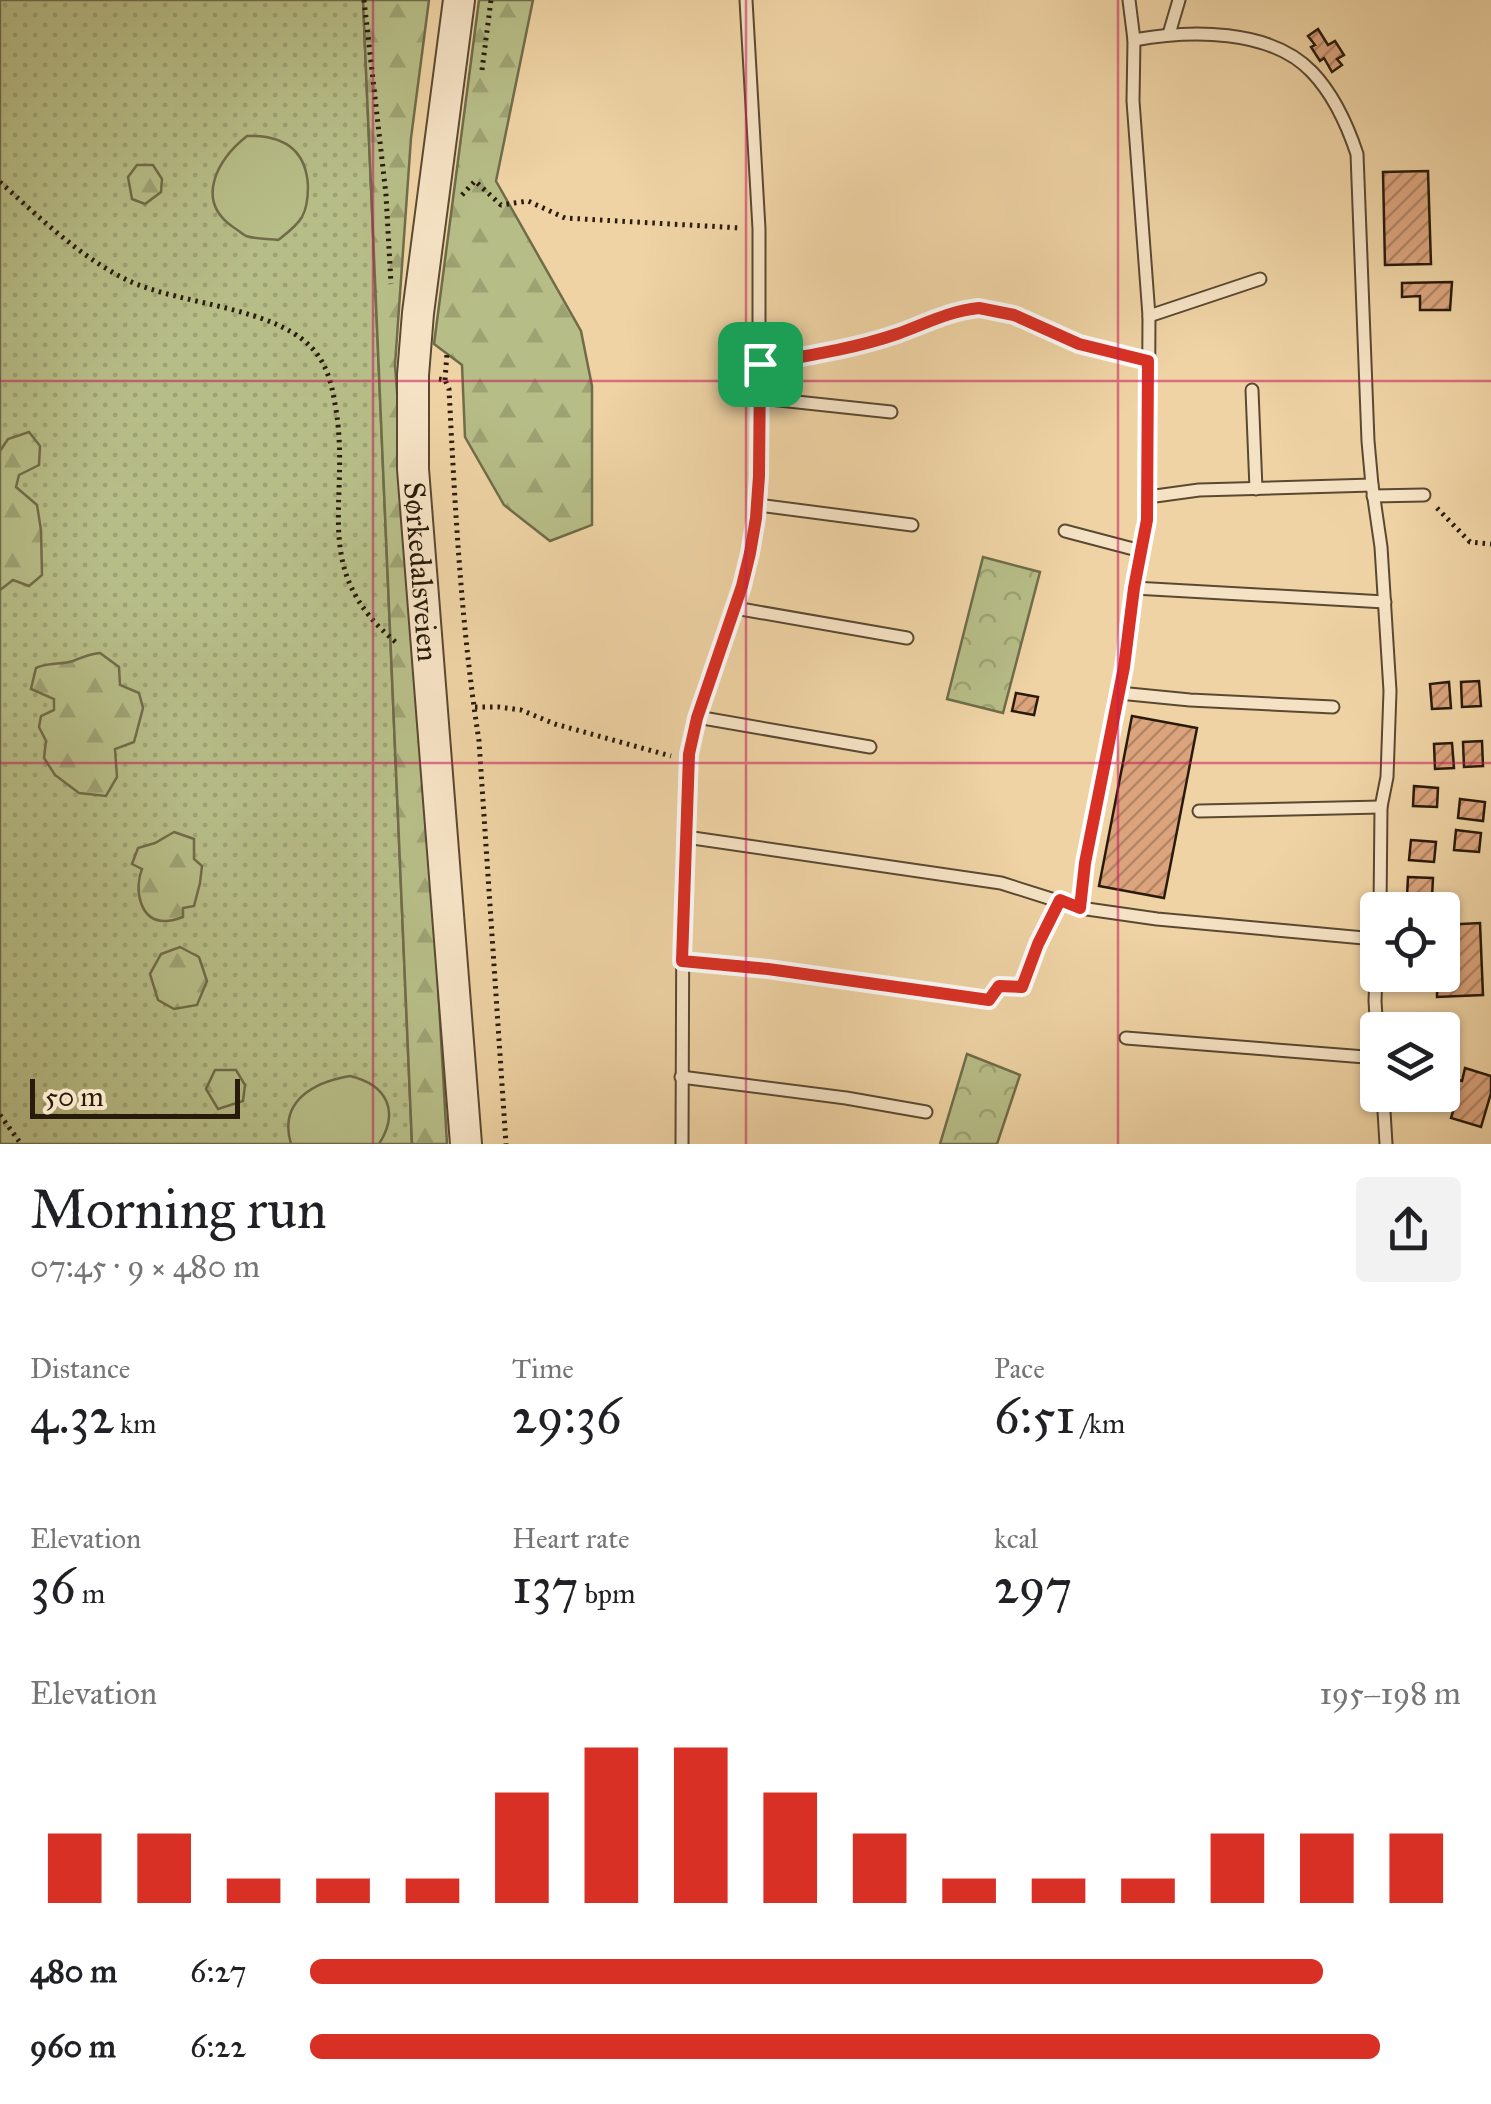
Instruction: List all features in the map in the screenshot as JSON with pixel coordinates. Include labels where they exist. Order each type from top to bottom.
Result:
[{"type":"street","name":"Sørkedalsveien","points":[[459,0],[413,375],[413,469],[466,1144]]},
{"type":"lane","points":[[682,1144],[682,961],[689,761],[697,718],[750,553],[758,505],[759,229],[746,0]]},
{"type":"lane","points":[[1080,908],[1148,496],[1149,316],[1132,100],[1134,40],[1129,0]]},
{"type":"lane","points":[[1169,34],[1180,0]]},
{"type":"lane","points":[[1134,40],[1169,34],[1233,37],[1277,48],[1295,57],[1329,94],[1344,118],[1357,154],[1372,490],[1381,547],[1390,691],[1387,777],[1381,807],[1380,892]]},
{"type":"lane","points":[[1149,316],[1260,279]]},
{"type":"lane","points":[[760,364],[827,353],[979,308],[1014,315],[1079,344],[1148,361]]},
{"type":"lane","points":[[1252,390],[1256,488]]},
{"type":"lane","points":[[760,398],[891,412]]},
{"type":"lane","points":[[1148,496],[1256,488],[1424,495]]},
{"type":"lane","points":[[758,505],[912,525]]},
{"type":"lane","points":[[1065,531],[1141,551]]},
{"type":"lane","points":[[1134,588],[1385,602]]},
{"type":"lane","points":[[735,608],[907,638]]},
{"type":"lane","points":[[1118,693],[1333,707]]},
{"type":"lane","points":[[697,718],[870,746]]},
{"type":"lane","points":[[1200,811],[1381,807]]},
{"type":"lane","points":[[686,837],[1000,883],[1080,908],[1360,938]]},
{"type":"lane","points":[[682,961],[969,997]]},
{"type":"lane","points":[[1126,1038],[1360,1057]]},
{"type":"lane","points":[[682,1078],[926,1112]]},
{"type":"lane","points":[[1384,1112],[1386,1144]]},
{"type":"path","points":[[364,0],[386,196],[391,290]]},
{"type":"path","points":[[458,200],[475,181],[501,205],[528,201],[564,218],[759,229]]},
{"type":"path","points":[[0,182],[76,246],[125,279],[150,290],[254,316],[281,326],[307,343],[328,374],[339,424],[338,513],[344,571],[368,617],[427,668]]},
{"type":"path","points":[[426,378],[445,380],[449,389],[455,508],[479,742],[506,1144]]},
{"type":"path","points":[[1424,495],[1470,542],[1491,544]]},
{"type":"path","points":[[473,707],[521,710],[555,724],[689,761]]},
{"type":"path","points":[[969,997],[989,1000],[999,986],[1022,987],[1060,900]]},
{"type":"path","points":[[0,1115],[21,1144]]},
{"type":"green space","points":[[0,0],[363,0],[412,1144],[0,1144]]},
{"type":"green space","points":[[363,0],[429,0],[411,138],[395,365],[426,773],[447,1144],[412,1144]]},
{"type":"green space","points":[[479,0],[533,0],[496,181],[581,331],[592,386],[592,525],[550,541],[504,505],[465,437],[462,365],[434,344]]},
{"type":"green space","points":[[247,136],[271,138],[290,146],[306,173],[308,194],[304,213],[278,240],[244,235],[221,216],[215,205],[214,180],[227,156]]},
{"type":"green space","points":[[137,165],[153,165],[162,179],[161,192],[145,204],[132,199],[128,177]]},
{"type":"green space","points":[[29,432],[40,446],[39,465],[19,475],[16,487],[37,505],[42,575],[29,586],[13,580],[0,590],[0,451],[8,439]]},
{"type":"green space","points":[[983,557],[1040,572],[1003,713],[947,699]]},
{"type":"green space","points":[[100,653],[119,667],[120,685],[139,693],[143,708],[134,742],[115,749],[117,777],[106,796],[79,793],[55,775],[44,758],[46,741],[39,727],[41,716],[54,710],[54,699],[31,689],[36,668]]},
{"type":"green space","points":[[174,832],[194,839],[194,859],[202,866],[200,883],[194,906],[183,908],[183,917],[157,920],[144,910],[139,894],[142,869],[132,864],[138,848]]},
{"type":"green space","points":[[180,947],[199,957],[207,981],[197,1005],[174,1009],[158,1000],[150,974],[161,954]]},
{"type":"green space","points":[[967,1054],[1020,1075],[997,1144],[940,1144]]},
{"type":"green space","points":[[215,1070],[236,1070],[245,1085],[243,1101],[218,1109],[206,1089]]},
{"type":"green space","points":[[350,1076],[373,1086],[386,1101],[389,1121],[379,1144],[291,1144],[288,1129],[294,1105],[312,1089]]},
{"type":"building","points":[[1318,29],[1328,45],[1335,41],[1344,55],[1337,59],[1342,65],[1332,72],[1311,47],[1315,45],[1308,36]]},
{"type":"building","points":[[1428,171],[1431,264],[1385,265],[1383,172]]},
{"type":"building","points":[[1452,282],[1450,310],[1420,310],[1420,296],[1402,297],[1402,283]]},
{"type":"building","points":[[1479,681],[1481,706],[1462,707],[1461,682]]},
{"type":"building","points":[[1449,682],[1451,708],[1432,709],[1430,684]]},
{"type":"building","points":[[1016,693],[1038,697],[1034,715],[1012,711]]},
{"type":"building","points":[[1132,716],[1197,728],[1164,898],[1099,886]]},
{"type":"building","points":[[1482,741],[1483,766],[1464,767],[1463,742]]},
{"type":"building","points":[[1452,743],[1454,768],[1435,769],[1434,744]]},
{"type":"building","points":[[1414,786],[1438,788],[1437,807],[1413,806]]},
{"type":"building","points":[[1460,799],[1485,802],[1483,821],[1458,818]]},
{"type":"building","points":[[1456,830],[1481,833],[1479,852],[1454,850]]},
{"type":"building","points":[[1411,840],[1436,842],[1434,862],[1409,860]]},
{"type":"building","points":[[1408,877],[1433,878],[1432,892],[1407,892]]},
{"type":"building","points":[[1480,923],[1483,995],[1437,997],[1437,992],[1460,992],[1460,924]]},
{"type":"building","points":[[1465,1068],[1491,1076],[1491,1093],[1481,1127],[1451,1118],[1453,1112],[1460,1112]]},
{"type":"route","points":[[979,308],[1014,315],[1079,344],[1148,361],[1147,520],[1080,908],[1060,900],[1022,987],[999,986],[989,1000],[682,961],[689,754],[712,667],[750,553],[759,476],[760,364],[827,353],[979,308]]}]
